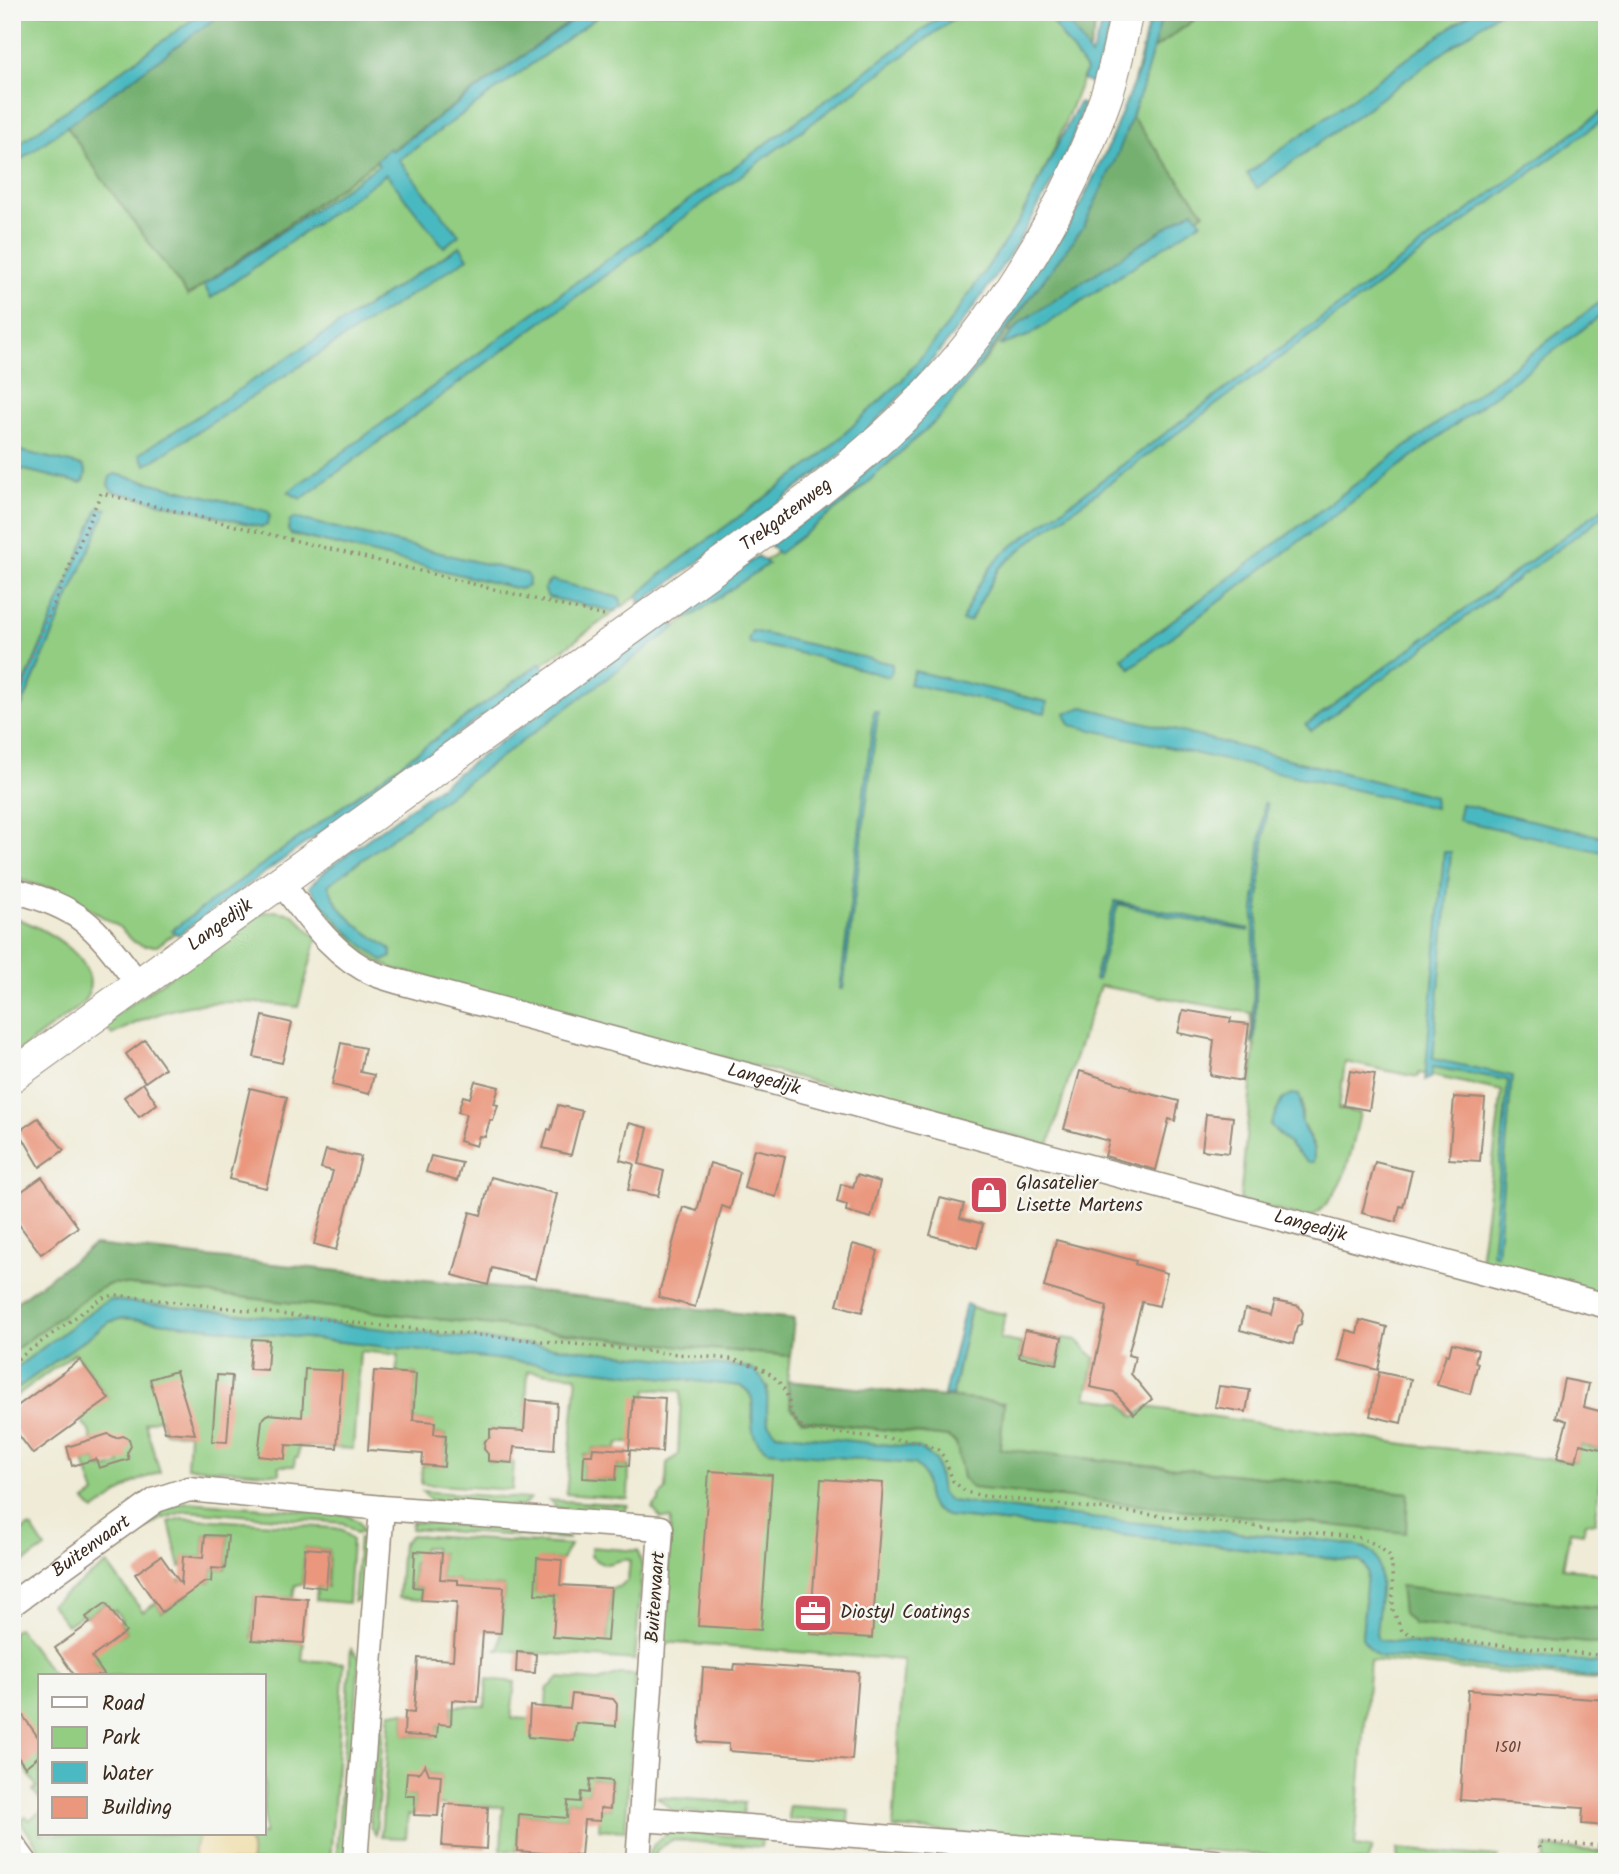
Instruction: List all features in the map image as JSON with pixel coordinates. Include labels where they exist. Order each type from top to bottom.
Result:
[{"type":"street","name":"Trekgatenweg","points":[[281,882],[825,487],[876,443],[948,370],[988,320],[1026,263],[1071,183],[1105,99],[1127,12]]},
{"type":"street","name":"Langedijk","points":[[12,1076],[281,882],[329,941],[376,974],[1607,1306]]},
{"type":"street","points":[[12,890],[44,898],[82,917],[106,940],[139,985]]},
{"type":"street","name":"Buitenvaart","points":[[12,1604],[156,1500],[189,1489],[382,1508],[661,1528],[638,1862]]},
{"type":"street","points":[[355,1862],[382,1508]]},
{"type":"street","points":[[641,1819],[1000,1854],[1214,1862]]},
{"type":"street","points":[[12,1844],[25,1862]]},
{"type":"path","points":[[12,701],[101,493],[603,616],[624,634]]},
{"type":"path","points":[[12,1363],[102,1298],[116,1295],[374,1325],[730,1359],[762,1368],[784,1388],[789,1413],[796,1423],[807,1430],[925,1444],[938,1450],[944,1457],[953,1481],[965,1492],[1361,1538],[1375,1544],[1388,1555],[1392,1565],[1392,1610],[1402,1631],[1422,1637],[1607,1656]]},
{"type":"path","points":[[1539,1862],[1540,1842],[1607,1846]]},
{"type":"green space","points":[[12,12],[215,12],[188,296],[584,12],[1051,12],[1086,70],[1052,155],[1019,221],[928,353],[863,423],[798,479],[721,531],[622,607],[620,598],[550,581],[547,583],[617,610],[157,946],[144,946],[134,942],[119,927],[69,896],[12,877],[12,467],[80,483],[84,481],[86,472],[83,466],[12,449]],"holes":[[[115,474],[266,511],[269,516],[267,525],[262,527],[112,491]],[[295,518],[527,574],[528,585],[520,589],[291,534],[288,530],[290,521]]]},
{"type":"green space","points":[[215,12],[584,12],[188,296],[64,122]]},
{"type":"green space","points":[[1051,12],[1100,12],[1086,60]]},
{"type":"green space","points":[[1151,12],[1205,12],[1140,59]]},
{"type":"green space","points":[[1205,12],[1607,12],[1607,1296],[1480,1262],[1502,1091],[1419,1073],[1418,1077],[1345,1062],[1339,1109],[1360,1113],[1345,1172],[1332,1198],[1309,1219],[1240,1201],[1255,1044],[1251,1043],[1251,1013],[1100,986],[1049,1145],[394,969],[377,962],[363,951],[323,911],[317,901],[318,889],[848,500],[932,419],[1008,331],[1016,333],[1203,213],[1126,109],[1140,59]],"holes":[[[1302,1102],[1302,1123],[1315,1149],[1307,1161],[1270,1125]]]},
{"type":"green space","points":[[1126,109],[1204,213],[1016,333],[1008,331],[1065,243]]},
{"type":"green space","points":[[275,911],[293,914],[317,938],[298,1007],[248,1002],[202,1004],[158,1014],[112,1035],[106,1027],[107,1021],[259,913]]},
{"type":"green space","points":[[12,917],[40,929],[70,949],[82,961],[88,975],[89,989],[78,1008],[12,1056]]},
{"type":"green space","points":[[94,1245],[794,1319],[790,1356],[112,1283],[93,1292],[12,1352],[12,1305]]},
{"type":"green space","points":[[112,1283],[790,1356],[787,1381],[791,1407],[802,1420],[948,1437],[958,1450],[963,1478],[1408,1493],[1000,1449],[1004,1403],[952,1398],[971,1308],[1005,1314],[1000,1339],[1021,1343],[1019,1358],[1058,1365],[1063,1338],[1077,1340],[1095,1358],[1086,1398],[1120,1402],[1135,1417],[1147,1407],[1412,1445],[1576,1462],[1580,1445],[1605,1450],[1595,1523],[1586,1522],[1583,1533],[1570,1531],[1563,1568],[1584,1570],[1607,1577],[1607,1608],[1401,1587],[1413,1624],[1607,1645],[1607,1664],[1378,1640],[1376,1636],[1380,1571],[1366,1548],[1312,1539],[1126,1523],[949,1501],[941,1493],[936,1460],[776,1433],[767,1418],[768,1387],[749,1368],[443,1335],[101,1304],[12,1371],[12,1352],[93,1292]]},
{"type":"green space","points":[[123,1318],[741,1386],[749,1392],[752,1399],[754,1435],[769,1451],[914,1464],[924,1477],[931,1505],[947,1516],[1359,1561],[1367,1572],[1362,1638],[1379,1656],[1607,1681],[1370,1660],[1355,1846],[1372,1848],[1367,1862],[893,1828],[904,1660],[663,1642],[671,1519],[661,1518],[652,1508],[666,1490],[667,1463],[678,1455],[681,1391],[647,1389],[630,1443],[618,1443],[617,1449],[593,1448],[592,1455],[584,1455],[583,1478],[615,1480],[617,1465],[629,1466],[628,1499],[566,1494],[577,1376],[528,1371],[524,1431],[490,1429],[490,1439],[485,1442],[484,1449],[489,1451],[488,1461],[514,1463],[512,1490],[421,1484],[422,1465],[444,1466],[446,1435],[434,1434],[434,1422],[413,1420],[416,1374],[396,1373],[399,1355],[360,1351],[353,1449],[299,1446],[294,1466],[279,1466],[279,1474],[187,1467],[189,1434],[164,1432],[161,1418],[145,1423],[160,1472],[135,1482],[94,1511],[85,1501],[95,1494],[84,1462],[96,1459],[99,1468],[120,1464],[113,1439],[91,1439],[89,1431],[80,1419],[108,1398],[75,1353],[12,1399],[12,1392],[109,1322]]},
{"type":"green space","points":[[787,1381],[1004,1403],[1000,1449],[1408,1493],[1406,1533],[972,1488],[963,1478],[956,1442],[948,1437],[802,1420],[791,1407]]},
{"type":"green space","points":[[422,1491],[530,1499],[522,1507],[430,1500]]},
{"type":"green space","points":[[549,1500],[628,1505],[625,1511],[616,1514],[558,1508]]},
{"type":"green space","points":[[187,1502],[345,1514],[358,1521],[364,1532],[356,1533],[343,1523],[186,1511],[161,1519],[138,1534],[138,1525],[154,1512]]},
{"type":"green space","points":[[182,1518],[335,1528],[343,1530],[352,1540],[348,1603],[316,1600],[317,1587],[327,1587],[329,1550],[305,1548],[302,1585],[295,1585],[293,1598],[255,1596],[252,1639],[304,1643],[302,1660],[344,1663],[330,1862],[250,1862],[250,1846],[243,1836],[266,1836],[266,1674],[98,1674],[102,1671],[90,1655],[126,1632],[119,1622],[122,1620],[115,1610],[112,1612],[105,1603],[86,1617],[83,1614],[67,1625],[51,1604],[107,1564],[143,1612],[156,1603],[162,1612],[188,1594],[178,1580],[211,1582],[212,1568],[225,1569],[228,1536],[205,1535],[203,1558],[184,1556],[180,1567],[169,1522]]},
{"type":"green space","points":[[412,1522],[566,1533],[569,1539],[411,1529]]},
{"type":"green space","points":[[28,1527],[32,1528],[45,1548],[12,1571],[12,1548],[20,1542],[16,1536]]},
{"type":"green space","points":[[411,1535],[570,1545],[562,1560],[538,1559],[535,1593],[556,1595],[607,1641],[611,1588],[628,1580],[630,1560],[601,1563],[591,1556],[591,1547],[638,1551],[642,1567],[635,1660],[497,1650],[500,1648],[504,1587],[458,1584],[458,1580],[440,1579],[442,1553],[434,1553],[434,1548],[424,1547],[413,1565],[413,1587],[422,1588],[421,1600],[398,1598],[402,1544]]},
{"type":"green space","points":[[359,1538],[367,1540],[365,1591],[354,1602]]},
{"type":"green space","points":[[1400,1586],[1607,1609],[1607,1645],[1413,1624],[1403,1613]]},
{"type":"green space","points":[[18,1628],[52,1674],[38,1674],[38,1797],[33,1790],[37,1787],[12,1749],[12,1632]]},
{"type":"green space","points":[[351,1649],[359,1657],[345,1862],[336,1862]]},
{"type":"green space","points":[[621,1674],[636,1675],[625,1831],[599,1829],[600,1808],[610,1809],[612,1781],[591,1779],[589,1793],[581,1793],[580,1802],[568,1801],[567,1818],[520,1814],[517,1851],[501,1850],[503,1807],[437,1805],[441,1775],[429,1774],[427,1770],[405,1796],[415,1796],[414,1815],[408,1815],[406,1838],[381,1837],[390,1712],[405,1712],[404,1735],[436,1737],[438,1724],[451,1724],[452,1706],[485,1706],[487,1679],[515,1682],[511,1718],[529,1719],[546,1707],[547,1689],[560,1678],[598,1681]]},
{"type":"green space","points":[[384,1712],[376,1834],[370,1827],[376,1718]]},
{"type":"green space","points":[[657,1797],[745,1803],[743,1815],[673,1811]]},
{"type":"green space","points":[[789,1806],[849,1810],[848,1822],[789,1819]]},
{"type":"green space","points":[[38,1813],[38,1836],[199,1836],[194,1849],[194,1862],[49,1862],[20,1821],[26,1816],[29,1820]]},
{"type":"green space","points":[[676,1831],[762,1839],[761,1847],[672,1840],[657,1850],[654,1862],[647,1862],[656,1842]]},
{"type":"green space","points":[[1545,1847],[1607,1852],[1607,1862],[1544,1862]]},
{"type":"green space","points":[[1397,1849],[1498,1857],[1494,1862],[1398,1862]]},
{"type":"sand","points":[[199,1836],[243,1836],[250,1847],[250,1862],[194,1862],[194,1849]]},
{"type":"water","points":[[203,12],[224,12],[12,166],[12,149]]},
{"type":"water","points":[[584,12],[604,12],[399,160],[459,235],[444,247],[386,174],[211,298],[204,285],[379,165],[376,161],[389,148],[392,151]]},
{"type":"water","points":[[947,12],[963,12],[301,499],[288,492]]},
{"type":"water","points":[[1045,12],[1062,12],[1091,56],[1106,12],[1116,12],[1092,84],[1083,80],[1086,70]]},
{"type":"water","points":[[1151,12],[1163,12],[1142,89],[1117,156],[1084,226],[942,415],[842,505],[778,554],[770,545],[846,489],[890,450],[1064,233],[1107,149],[1138,72]]},
{"type":"water","points":[[1472,12],[1499,12],[1257,188],[1247,174]]},
{"type":"water","points":[[1079,103],[1084,105],[1068,150],[1020,238],[946,343],[890,408],[832,462],[640,604],[638,595],[660,575],[816,460],[902,380],[947,326],[1019,221]]},
{"type":"water","points":[[1607,108],[1607,117],[1036,537],[999,568],[970,621],[962,621],[980,583],[1007,550]]},
{"type":"water","points":[[1193,210],[1201,222],[1030,335],[1000,346],[1021,322]]},
{"type":"water","points":[[460,246],[468,258],[146,465],[139,454]]},
{"type":"water","points":[[1607,297],[1607,311],[1130,668],[1122,658]]},
{"type":"water","points":[[12,449],[83,466],[86,472],[84,481],[80,483],[12,467]]},
{"type":"water","points":[[115,474],[267,511],[270,516],[267,525],[262,527],[112,491],[108,485],[110,477]]},
{"type":"water","points":[[1607,505],[1607,513],[1311,731],[1306,725]]},
{"type":"water","points":[[99,507],[107,509],[12,729],[12,714]]},
{"type":"water","points":[[295,518],[527,574],[528,586],[520,589],[291,534],[288,530],[290,521]]},
{"type":"water","points":[[758,556],[768,564],[689,618],[681,611]]},
{"type":"water","points":[[551,580],[620,598],[622,607],[613,611],[548,597],[544,589]]},
{"type":"water","points":[[668,619],[676,627],[328,885],[346,914],[391,949],[392,957],[383,961],[372,953],[343,927],[317,898],[309,887],[327,869]]},
{"type":"water","points":[[752,631],[892,664],[892,671],[889,677],[813,656],[750,643],[748,640]]},
{"type":"water","points":[[540,663],[545,671],[178,935],[172,930]]},
{"type":"water","points":[[914,671],[1047,702],[1045,713],[909,684]]},
{"type":"water","points":[[1083,707],[1434,796],[1435,808],[1070,725],[1065,713]]},
{"type":"water","points":[[874,711],[878,712],[843,989],[840,989]]},
{"type":"water","points":[[1264,803],[1267,804],[1258,911],[1253,1041],[1254,910]]},
{"type":"water","points":[[1461,804],[1607,838],[1607,853],[1458,820]]},
{"type":"water","points":[[1444,852],[1451,852],[1433,1059],[1512,1076],[1497,1255],[1492,1253],[1508,1080],[1433,1067],[1431,1078],[1425,1080]]},
{"type":"water","points":[[1115,901],[1249,929],[1248,931],[1172,917],[1118,904],[1097,980],[1094,979]]},
{"type":"water","points":[[1291,1094],[1299,1095],[1302,1124],[1314,1150],[1313,1162],[1307,1162],[1270,1125],[1282,1100]]},
{"type":"water","points":[[110,1300],[749,1368],[765,1384],[767,1418],[776,1433],[918,1448],[936,1460],[941,1493],[950,1501],[1323,1540],[1358,1546],[1372,1552],[1379,1568],[1378,1640],[1607,1664],[1607,1679],[1379,1656],[1362,1638],[1367,1572],[1359,1561],[947,1516],[931,1505],[924,1477],[914,1464],[769,1451],[754,1435],[752,1399],[749,1392],[741,1386],[123,1318],[109,1322],[12,1392],[12,1371]]},
{"type":"water","points":[[966,1304],[971,1306],[952,1396],[944,1395]]},
{"type":"building","points":[[1183,1010],[1231,1018],[1230,1022],[1249,1024],[1242,1081],[1210,1075],[1214,1040],[1178,1033]]},
{"type":"building","points":[[263,1016],[292,1023],[282,1063],[254,1057]]},
{"type":"building","points":[[145,1040],[165,1068],[145,1082],[126,1054]]},
{"type":"building","points":[[341,1043],[365,1048],[360,1072],[374,1075],[369,1094],[332,1085]]},
{"type":"building","points":[[1350,1070],[1375,1074],[1369,1110],[1344,1106]]},
{"type":"building","points":[[1080,1071],[1131,1087],[1130,1089],[1179,1101],[1175,1121],[1169,1119],[1156,1170],[1105,1156],[1109,1141],[1064,1129]]},
{"type":"building","points":[[475,1081],[499,1087],[494,1104],[498,1105],[493,1121],[490,1120],[485,1137],[479,1136],[476,1146],[459,1141],[466,1114],[458,1112],[463,1096],[470,1098]]},
{"type":"building","points":[[143,1083],[157,1104],[139,1117],[124,1097]]},
{"type":"building","points":[[250,1088],[287,1097],[266,1188],[229,1179]]},
{"type":"building","points":[[1454,1097],[1485,1099],[1480,1161],[1449,1159]]},
{"type":"building","points":[[558,1105],[582,1111],[571,1155],[543,1148]]},
{"type":"building","points":[[1206,1114],[1233,1117],[1229,1153],[1202,1150]]},
{"type":"building","points":[[38,1118],[64,1150],[40,1167],[19,1131]]},
{"type":"building","points":[[629,1123],[648,1128],[639,1164],[664,1171],[658,1196],[628,1190],[634,1164],[620,1160]]},
{"type":"building","points":[[754,1149],[785,1156],[776,1197],[744,1188]]},
{"type":"building","points":[[326,1150],[361,1157],[336,1250],[314,1244],[333,1171],[321,1168]]},
{"type":"building","points":[[431,1156],[462,1163],[457,1181],[426,1172]]},
{"type":"building","points":[[1375,1162],[1412,1171],[1403,1207],[1400,1206],[1396,1222],[1362,1213]]},
{"type":"building","points":[[710,1163],[740,1172],[730,1209],[722,1206],[695,1307],[658,1297],[683,1207],[697,1211]]},
{"type":"building","points":[[857,1175],[880,1182],[871,1218],[846,1211],[847,1205],[837,1202],[841,1184],[853,1187]]},
{"type":"building","points":[[42,1177],[78,1227],[41,1254],[12,1215],[12,1198]]},
{"type":"building","points":[[491,1177],[557,1194],[535,1279],[492,1268],[488,1285],[453,1275],[470,1212],[481,1215]]},
{"type":"building","points":[[940,1198],[964,1204],[960,1218],[983,1224],[977,1248],[930,1235]]},
{"type":"building","points":[[1056,1240],[1136,1261],[1135,1264],[1167,1273],[1159,1306],[1142,1302],[1128,1355],[1135,1357],[1131,1374],[1152,1399],[1134,1414],[1114,1392],[1090,1387],[1107,1306],[1044,1287]]},
{"type":"building","points":[[853,1244],[878,1251],[862,1312],[837,1305]]},
{"type":"building","points":[[1275,1301],[1299,1306],[1303,1313],[1293,1344],[1240,1330],[1245,1309],[1271,1315]]},
{"type":"building","points":[[1360,1320],[1387,1327],[1378,1370],[1339,1360],[1346,1330],[1357,1333]]},
{"type":"building","points":[[1025,1330],[1062,1337],[1057,1364],[1019,1357]]},
{"type":"building","points":[[252,1339],[269,1340],[267,1370],[249,1369]]},
{"type":"building","points":[[1452,1343],[1478,1350],[1475,1362],[1478,1363],[1470,1394],[1437,1385]]},
{"type":"building","points":[[80,1360],[109,1399],[33,1454],[12,1426],[12,1410]]},
{"type":"building","points":[[305,1369],[342,1371],[337,1448],[286,1445],[285,1459],[258,1456],[262,1420],[268,1414],[302,1417]]},
{"type":"building","points":[[176,1371],[195,1434],[165,1432],[150,1379]]},
{"type":"building","points":[[374,1371],[416,1374],[413,1420],[435,1422],[434,1434],[446,1435],[444,1467],[422,1465],[423,1454],[368,1450]]},
{"type":"building","points":[[1379,1372],[1411,1379],[1401,1423],[1370,1416]]},
{"type":"building","points":[[217,1375],[232,1376],[227,1442],[212,1441]]},
{"type":"building","points":[[1564,1379],[1589,1384],[1584,1407],[1607,1413],[1605,1450],[1580,1444],[1576,1462],[1557,1458],[1567,1421],[1556,1417]]},
{"type":"building","points":[[1219,1386],[1250,1390],[1246,1412],[1215,1407]]},
{"type":"building","points":[[633,1396],[665,1398],[662,1452],[629,1450]]},
{"type":"building","points":[[526,1400],[557,1403],[554,1450],[514,1447],[512,1463],[488,1461],[488,1454],[484,1449],[485,1441],[490,1437],[490,1429],[524,1431]]},
{"type":"building","points":[[108,1434],[129,1439],[129,1459],[99,1468],[96,1459],[72,1466],[67,1447]]},
{"type":"building","points":[[593,1448],[630,1450],[629,1466],[617,1465],[616,1480],[583,1478],[584,1455],[592,1455]]},
{"type":"building","points":[[709,1471],[772,1475],[761,1630],[698,1626]]},
{"type":"building","points":[[821,1479],[883,1483],[872,1638],[810,1634]]},
{"type":"building","points":[[205,1535],[228,1536],[225,1569],[212,1568],[211,1582],[205,1582],[162,1612],[135,1574],[161,1556],[181,1584],[183,1556],[203,1558]]},
{"type":"building","points":[[305,1548],[329,1550],[326,1588],[302,1585]]},
{"type":"building","points":[[415,1551],[442,1553],[440,1579],[458,1580],[458,1584],[504,1587],[501,1633],[483,1632],[478,1702],[452,1700],[451,1725],[438,1724],[437,1737],[404,1735],[405,1712],[414,1713],[418,1658],[453,1660],[457,1602],[421,1600],[422,1588],[413,1587]]},
{"type":"building","points":[[537,1558],[562,1560],[560,1585],[611,1588],[607,1641],[553,1637],[556,1595],[535,1594]]},
{"type":"building","points":[[255,1595],[308,1599],[304,1643],[252,1640]]},
{"type":"building","points":[[106,1603],[126,1632],[92,1657],[104,1674],[74,1674],[55,1648],[90,1623],[86,1617]]},
{"type":"building","points":[[517,1652],[536,1654],[535,1673],[516,1672]]},
{"type":"building","points":[[735,1664],[859,1672],[852,1760],[729,1751],[729,1744],[698,1742],[703,1668],[734,1670]]},
{"type":"building","points":[[1468,1690],[1607,1700],[1607,1826],[1582,1824],[1583,1808],[1460,1800]]},
{"type":"building","points":[[572,1694],[613,1699],[617,1704],[616,1726],[576,1723],[574,1741],[528,1737],[530,1706],[570,1709]]},
{"type":"building","points":[[12,1700],[38,1737],[38,1757],[25,1767],[12,1749]]},
{"type":"building","points":[[425,1764],[429,1774],[441,1775],[438,1816],[414,1815],[415,1796],[405,1796],[407,1772],[419,1773]]},
{"type":"building","points":[[590,1779],[612,1781],[610,1809],[600,1808],[600,1821],[584,1820],[581,1856],[517,1851],[519,1814],[567,1818],[568,1801],[580,1802],[581,1792],[589,1793]]},
{"type":"building","points":[[445,1804],[488,1807],[486,1849],[442,1846]]},
{"type":"place","name":"Glasatelier Lisette Martens","points":[[989,1195]]},
{"type":"place","name":"Diostyl Coatings","points":[[813,1613]]}]
